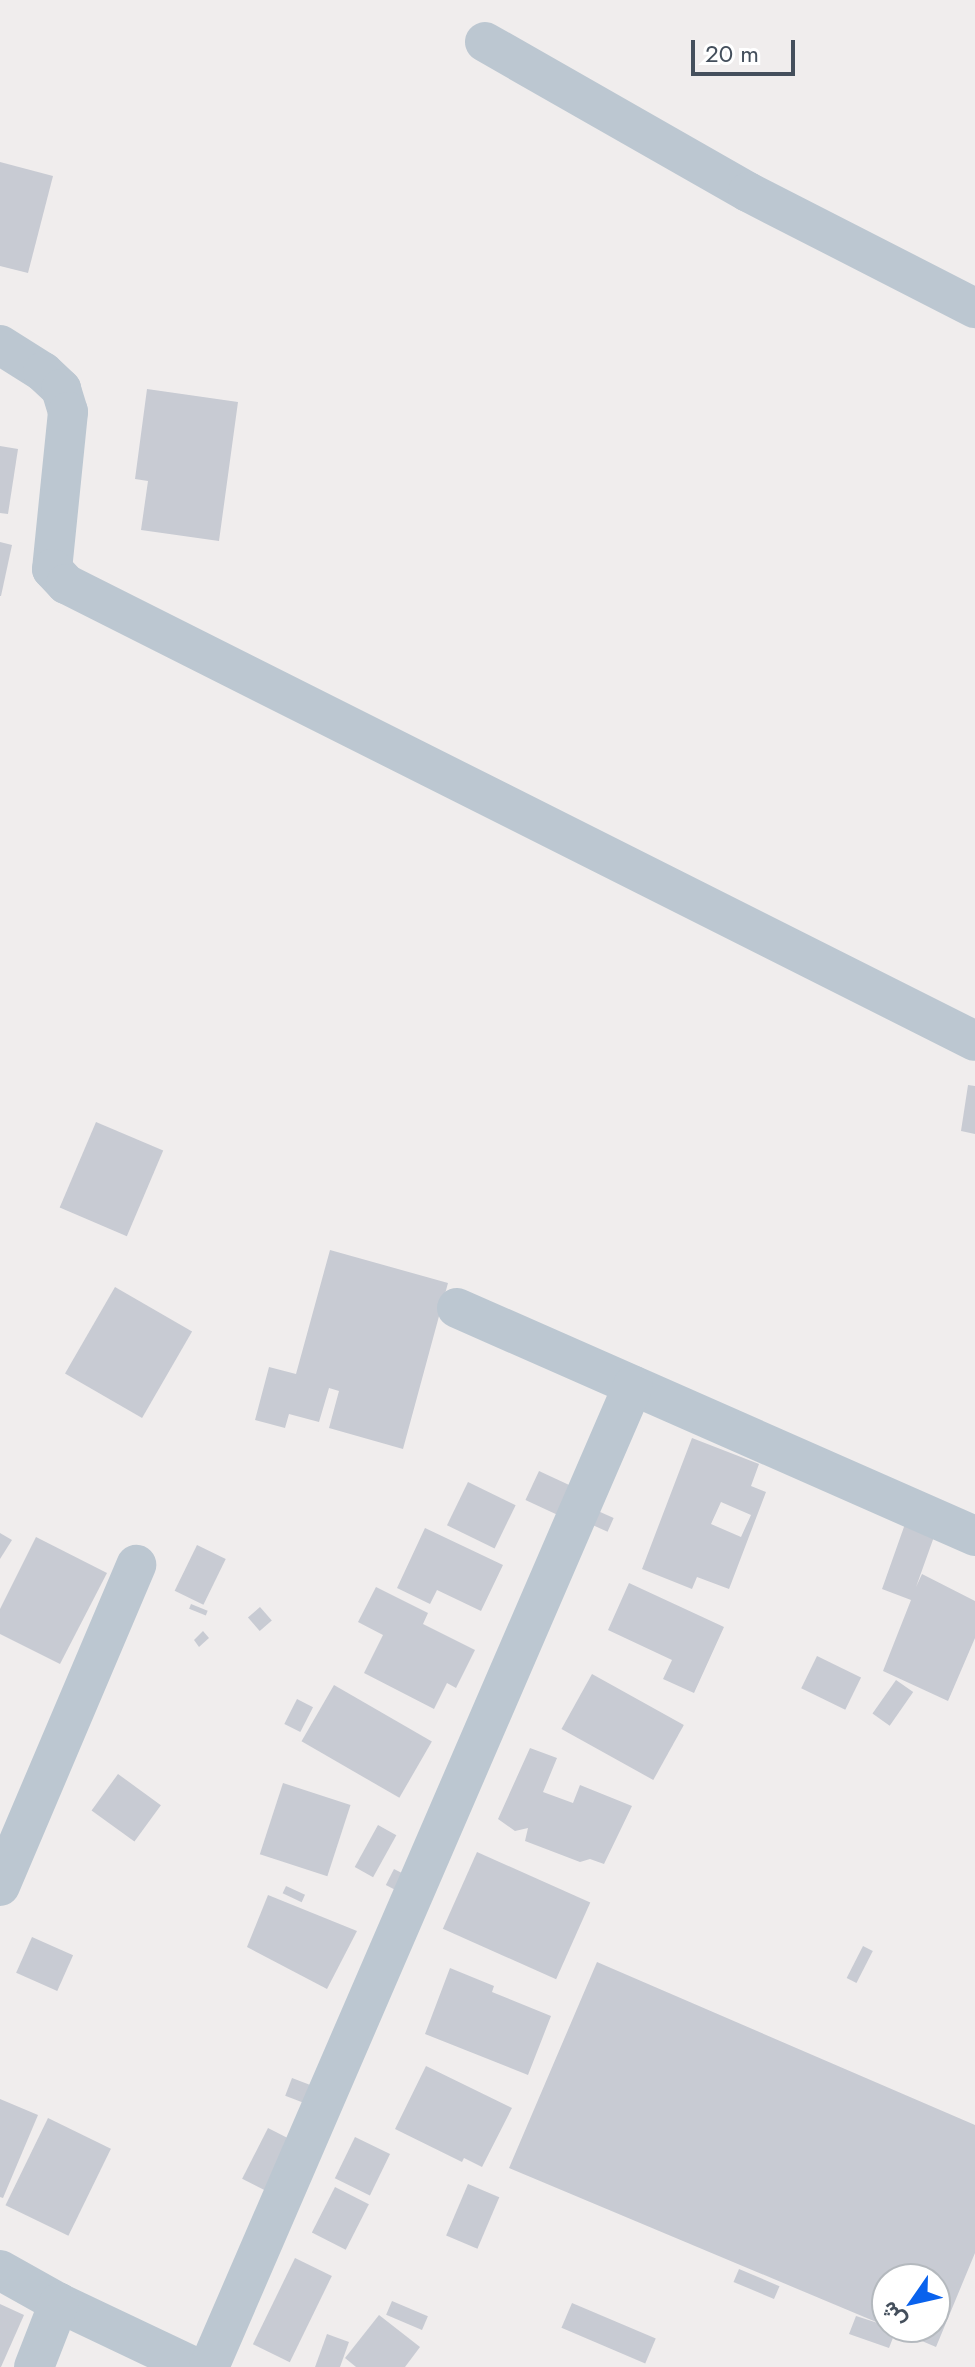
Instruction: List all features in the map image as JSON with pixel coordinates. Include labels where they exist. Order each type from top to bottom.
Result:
[{"type":"street","points":[[485,42],[748,192],[975,308]]},
{"type":"street","points":[[0,345],[43,372],[61,389],[68,412],[52,569],[66,584],[975,1041]]},
{"type":"street","points":[[457,1308],[975,1536]]},
{"type":"street","points":[[209,2367],[633,1386]]},
{"type":"street","points":[[0,1886],[136,1565]]},
{"type":"street","points":[[0,2270],[59,2303],[194,2367]]},
{"type":"street","points":[[34,2367],[59,2303]]},
{"type":"building","points":[[0,162],[53,176],[28,273],[0,266]]},
{"type":"building","points":[[147,389],[238,402],[219,541],[141,530],[148,481],[135,479]]},
{"type":"building","points":[[0,446],[18,449],[8,514],[0,513]]},
{"type":"building","points":[[0,542],[12,545],[1,596],[0,596]]},
{"type":"building","points":[[968,1085],[975,1086],[975,1134],[961,1131]]},
{"type":"building","points":[[96,1122],[163,1151],[127,1236],[60,1208]]},
{"type":"building","points":[[330,1250],[448,1283],[403,1449],[329,1428],[339,1391],[329,1388],[319,1422],[289,1414],[285,1428],[255,1420],[269,1367],[296,1374]]},
{"type":"building","points":[[115,1287],[192,1332],[142,1418],[65,1374]]},
{"type":"building","points":[[692,1438],[759,1464],[751,1486],[766,1492],[729,1589],[697,1577],[692,1589],[642,1569]],"holes":[[[721,1502],[751,1515],[741,1537],[711,1524]]]},
{"type":"building","points":[[539,1471],[576,1488],[563,1517],[525,1500]]},
{"type":"building","points":[[468,1482],[516,1505],[495,1548],[447,1525]]},
{"type":"building","points":[[589,1507],[614,1518],[608,1532],[583,1521]]},
{"type":"building","points":[[905,1524],[935,1534],[916,1587],[922,1574],[975,1601],[975,1638],[948,1701],[883,1671],[911,1600],[882,1589]]},
{"type":"building","points":[[425,1528],[503,1565],[481,1611],[437,1590],[430,1604],[397,1588]]},
{"type":"building","points":[[0,1533],[12,1540],[0,1559]]},
{"type":"building","points":[[36,1537],[107,1573],[60,1664],[0,1634],[0,1609]]},
{"type":"building","points":[[197,1545],[226,1559],[203,1605],[175,1591]]},
{"type":"building","points":[[629,1583],[724,1627],[694,1693],[663,1679],[672,1660],[608,1630]]},
{"type":"building","points":[[376,1587],[428,1613],[423,1624],[475,1650],[456,1688],[447,1683],[434,1709],[364,1673],[383,1635],[358,1622]]},
{"type":"building","points":[[191,1604],[208,1611],[206,1615],[189,1609]]},
{"type":"building","points":[[260,1607],[272,1621],[260,1631],[248,1617]]},
{"type":"building","points":[[203,1631],[209,1638],[199,1647],[194,1640]]},
{"type":"building","points":[[817,1656],[861,1677],[845,1710],[801,1688]]},
{"type":"building","points":[[592,1674],[684,1725],[653,1780],[561,1729]]},
{"type":"building","points":[[896,1680],[913,1692],[890,1726],[872,1714]]},
{"type":"building","points":[[334,1685],[432,1742],[399,1798],[302,1741]]},
{"type":"building","points":[[297,1699],[313,1707],[300,1732],[284,1724]]},
{"type":"building","points":[[530,1748],[557,1758],[543,1792],[573,1803],[580,1785],[632,1806],[604,1864],[590,1859],[580,1862],[525,1841],[528,1828],[515,1831],[498,1819]]},
{"type":"building","points":[[118,1774],[161,1805],[134,1842],[92,1810]]},
{"type":"building","points":[[283,1783],[351,1805],[327,1876],[260,1854]]},
{"type":"building","points":[[378,1825],[396,1835],[373,1877],[355,1867]]},
{"type":"building","points":[[477,1852],[590,1902],[556,1979],[443,1929]]},
{"type":"building","points":[[394,1869],[416,1880],[408,1896],[386,1885]]},
{"type":"building","points":[[286,1886],[305,1895],[302,1902],[283,1893]]},
{"type":"building","points":[[268,1895],[357,1931],[327,1989],[247,1947]]},
{"type":"building","points":[[32,1937],[73,1955],[57,1991],[16,1973]]},
{"type":"building","points":[[863,1946],[873,1951],[856,1983],[847,1978]]},
{"type":"building","points":[[597,1962],[975,2125],[975,2253],[951,2311],[951,2263],[871,2263],[871,2320],[509,2168]]},
{"type":"building","points":[[450,1968],[494,1986],[492,1992],[551,2016],[528,2075],[425,2034]]},
{"type":"building","points":[[426,2066],[512,2108],[482,2167],[464,2158],[462,2162],[395,2129]]},
{"type":"building","points":[[292,2078],[318,2088],[311,2106],[285,2096]]},
{"type":"building","points":[[0,2099],[38,2115],[3,2198],[0,2197]]},
{"type":"building","points":[[48,2118],[111,2149],[68,2236],[5,2205]]},
{"type":"building","points":[[268,2128],[302,2145],[276,2196],[242,2179]]},
{"type":"building","points":[[355,2137],[390,2154],[370,2195],[335,2178]]},
{"type":"building","points":[[468,2184],[499,2197],[477,2249],[446,2236]]},
{"type":"building","points":[[335,2187],[369,2204],[346,2250],[312,2232]]},
{"type":"building","points":[[295,2258],[332,2276],[290,2362],[253,2344]]},
{"type":"building","points":[[739,2269],[780,2286],[774,2299],[734,2282]]},
{"type":"building","points":[[392,2301],[428,2316],[422,2330],[386,2315]]},
{"type":"building","points":[[572,2303],[656,2339],[645,2363],[561,2328]]},
{"type":"building","points":[[0,2304],[24,2315],[1,2367],[0,2367]]},
{"type":"building","points":[[379,2315],[420,2347],[405,2367],[356,2367],[345,2358]]},
{"type":"building","points":[[856,2316],[871,2321],[871,2342],[849,2334]]},
{"type":"building","points":[[327,2334],[349,2342],[340,2367],[315,2367]]},
{"type":"building","points":[[875,2343],[891,2343],[889,2348]]}]
